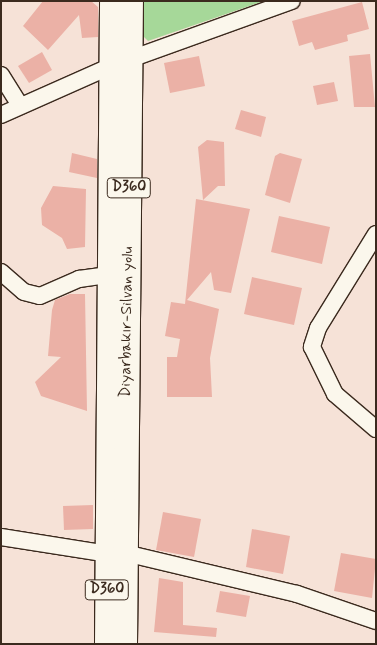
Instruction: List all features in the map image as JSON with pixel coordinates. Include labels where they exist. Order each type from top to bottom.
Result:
[{"type":"highway","name":"Diyarbakır-Silvan yolu","points":[[112,1],[121,63],[117,546],[125,644]]},
{"type":"highway","name":"Diyarbakır-Silvan yolu","points":[[118,374],[110,274],[121,63],[131,1]]},
{"type":"highway","name":"Diyarbakır-Silvan yolu","points":[[107,644],[117,546]]},
{"type":"street","points":[[1,115],[121,63],[292,1]]},
{"type":"street","points":[[1,76],[20,106]]},
{"type":"street","points":[[376,234],[318,328],[312,347],[335,394],[376,429]]},
{"type":"street","points":[[1,272],[24,292],[40,296],[79,279],[110,274]]},
{"type":"street","points":[[1,537],[117,546],[297,594],[376,621]]},
{"type":"green space","points":[[142,1],[264,1],[148,41],[142,35]]},
{"type":"building","points":[[43,1],[91,1],[98,7],[98,37],[82,38],[79,15],[48,50],[23,26]]},
{"type":"building","points":[[362,2],[369,29],[347,35],[348,41],[315,50],[312,42],[299,46],[292,21]]},
{"type":"building","points":[[42,52],[52,70],[29,83],[18,66]]},
{"type":"building","points":[[370,54],[375,107],[354,107],[349,56]]},
{"type":"building","points":[[199,56],[205,86],[170,93],[164,63]]},
{"type":"building","points":[[334,82],[338,101],[317,105],[313,86]]},
{"type":"building","points":[[241,110],[266,117],[261,137],[235,129]]},
{"type":"building","points":[[207,140],[224,142],[225,186],[218,186],[203,200],[198,147]]},
{"type":"building","points":[[72,153],[97,159],[97,178],[69,172]]},
{"type":"building","points":[[280,153],[302,159],[290,203],[265,195],[275,156]]},
{"type":"building","points":[[53,186],[86,189],[85,247],[67,249],[62,238],[42,225],[41,208]]},
{"type":"building","points":[[196,199],[250,209],[231,293],[214,290],[211,272],[187,300],[219,309],[210,358],[212,397],[167,397],[167,357],[177,357],[180,339],[165,336],[171,302],[185,304]]},
{"type":"building","points":[[279,216],[330,227],[322,264],[271,252]]},
{"type":"building","points":[[252,277],[302,288],[294,325],[244,314]]},
{"type":"building","points":[[70,294],[85,294],[87,411],[41,396],[35,382],[61,357],[48,356],[52,310],[55,300]]},
{"type":"building","points":[[93,505],[93,529],[64,530],[63,506]]},
{"type":"building","points":[[163,512],[201,519],[194,557],[156,550]]},
{"type":"building","points":[[252,529],[290,536],[283,574],[246,567]]},
{"type":"building","points":[[341,553],[376,559],[372,598],[334,591]]},
{"type":"building","points":[[159,578],[183,582],[183,625],[217,628],[216,637],[154,632]]},
{"type":"building","points":[[220,591],[250,596],[246,617],[216,612]]}]
